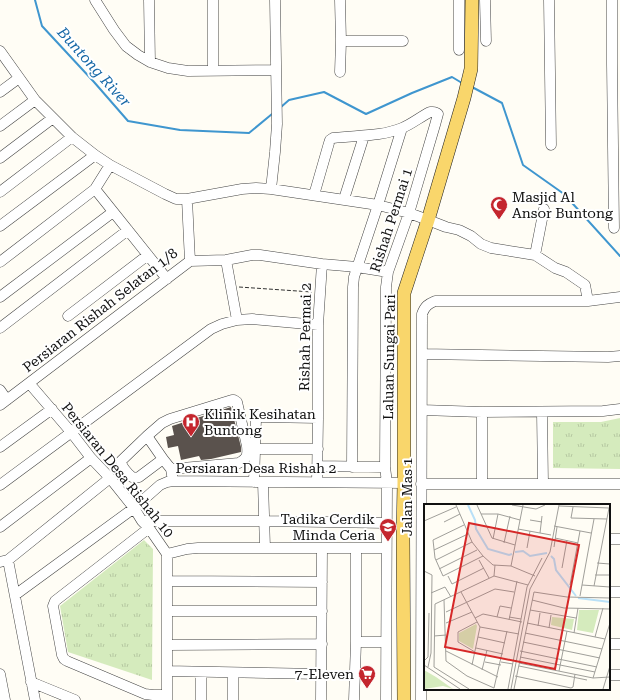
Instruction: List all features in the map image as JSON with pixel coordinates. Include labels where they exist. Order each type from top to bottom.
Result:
[{"type":"main road","name":"Laluan Sungai Pari","points":[[404,700],[404,293],[428,220],[464,98],[470,69],[472,0]]},
{"type":"street","points":[[94,0],[126,46],[150,62],[168,68],[188,71],[276,70]]},
{"type":"street","points":[[149,0],[150,62]]},
{"type":"street","points":[[213,0],[213,70]]},
{"type":"street","points":[[271,189],[277,124],[275,0]]},
{"type":"street","points":[[340,0],[340,72]]},
{"type":"street","points":[[459,0],[459,50]]},
{"type":"street","points":[[485,0],[486,41]]},
{"type":"street","points":[[549,0],[551,145]]},
{"type":"street","points":[[612,0],[616,63],[614,228]]},
{"type":"street","points":[[341,41],[403,41]]},
{"type":"street","points":[[1,56],[35,100],[72,137],[110,165],[176,199],[188,200],[242,189],[256,188],[344,199],[378,205],[409,213],[446,227],[459,230],[471,236],[481,244],[491,248],[535,255],[555,268],[566,272],[584,285],[588,301],[620,297]]},
{"type":"street","points":[[0,92],[19,78]]},
{"type":"street","points":[[0,126],[35,100]]},
{"type":"street","name":"Rishah Permai 1","points":[[386,700],[386,287],[388,272],[409,213],[438,116],[434,111],[430,112],[402,128]]},
{"type":"street","points":[[0,158],[52,118]]},
{"type":"street","points":[[314,195],[330,140],[333,138],[364,136],[388,132],[402,128]]},
{"type":"street","points":[[352,467],[354,277],[402,128]]},
{"type":"street","points":[[344,199],[364,136]]},
{"type":"street","points":[[0,192],[72,137]]},
{"type":"street","points":[[0,226],[95,155]]},
{"type":"street","points":[[0,262],[95,189],[110,165]]},
{"type":"street","points":[[95,189],[167,279]]},
{"type":"street","name":"Persiaran Rishah Selatan 1/8","points":[[3,403],[190,261],[188,200]]},
{"type":"street","points":[[535,255],[544,209]]},
{"type":"street","points":[[0,296],[113,212]]},
{"type":"street","points":[[0,328],[128,230]]},
{"type":"street","points":[[68,316],[148,255]]},
{"type":"street","points":[[190,261],[226,260],[260,255],[388,272]]},
{"type":"street","points":[[226,260],[236,320]]},
{"type":"street","name":"Rishah Permai 2","points":[[317,482],[318,325],[322,264]]},
{"type":"street","name":"Jalan Mas 1","points":[[420,700],[423,673],[423,538],[421,484],[422,314],[424,308],[428,303],[435,301],[588,301]]},
{"type":"street","points":[[0,485],[211,329],[236,320],[252,319],[318,325]]},
{"type":"street","points":[[422,354],[608,358],[620,356]]},
{"type":"street","name":"Persiaran Desa Rishah 10","points":[[30,383],[91,458],[110,478],[167,554],[167,697]]},
{"type":"street","points":[[0,390],[3,403]]},
{"type":"street","points":[[163,460],[139,477],[135,478],[132,477],[121,464],[123,458],[162,423],[170,419],[232,400],[237,402],[247,446],[248,454],[245,459],[239,463],[171,469]]},
{"type":"street","points":[[0,447],[52,409]]},
{"type":"street","points":[[422,410],[542,412],[603,411],[620,409]]},
{"type":"street","points":[[482,412],[482,484]]},
{"type":"street","points":[[542,412],[543,484]]},
{"type":"street","points":[[264,548],[264,521],[255,449],[256,419],[258,417],[318,418]]},
{"type":"street","points":[[147,436],[171,469],[174,481]]},
{"type":"street","points":[[255,449],[318,449]]},
{"type":"street","points":[[0,527],[91,458]]},
{"type":"street","points":[[318,466],[385,467]]},
{"type":"street","points":[[35,700],[15,595],[4,561],[110,478]]},
{"type":"street","name":"Persiaran Desa Rishah 2","points":[[15,595],[134,508],[160,485],[167,482],[404,483]]},
{"type":"street","points":[[421,484],[620,484]]},
{"type":"street","points":[[167,697],[145,694],[64,659],[52,606],[55,601],[146,524],[264,521],[386,523]]},
{"type":"street","points":[[167,554],[198,548],[386,548]]},
{"type":"street","points":[[321,700],[322,548]]},
{"type":"street","points":[[354,700],[356,642],[356,548]]},
{"type":"street","points":[[167,581],[322,582]]},
{"type":"street","points":[[167,611],[322,611]]},
{"type":"street","points":[[356,642],[386,642]]},
{"type":"street","points":[[404,643],[423,643]]},
{"type":"street","points":[[167,645],[322,644]]},
{"type":"street","points":[[167,671],[322,674]]},
{"type":"street","points":[[201,672],[201,700]]},
{"type":"street","points":[[233,673],[233,700]]},
{"type":"street","points":[[0,674],[5,700]]},
{"type":"street","points":[[31,682],[75,700]]},
{"type":"path","points":[[231,286],[320,292]]},
{"type":"green space","points":[[620,418],[620,469],[553,468],[553,422],[601,422]]},
{"type":"green space","points":[[144,540],[153,549],[152,680],[68,652],[60,606]]},
{"type":"building","points":[[231,407],[241,452],[211,459],[201,460],[199,456],[181,460],[178,446],[168,448],[166,437],[174,435],[172,426]]},
{"type":"waterway","name":"Buntong River","points":[[35,0],[42,26],[128,121],[180,130],[249,133],[272,114]]},
{"type":"waterway","name":"Buntong River","points":[[281,107],[289,100],[324,92],[366,114],[452,77],[462,83]]},
{"type":"waterway","name":"Buntong River","points":[[472,87],[502,103],[523,165],[564,194],[620,256]]},
{"type":"place","name":"Masjid Al Ansor Buntong","points":[[499,220]]},
{"type":"place","name":"Klinik Kesihatan Buntong","points":[[191,437]]},
{"type":"place","name":"Tadika Cerdik Minda Ceria","points":[[388,542]]},
{"type":"place","name":"7-Eleven","points":[[367,689]]}]
